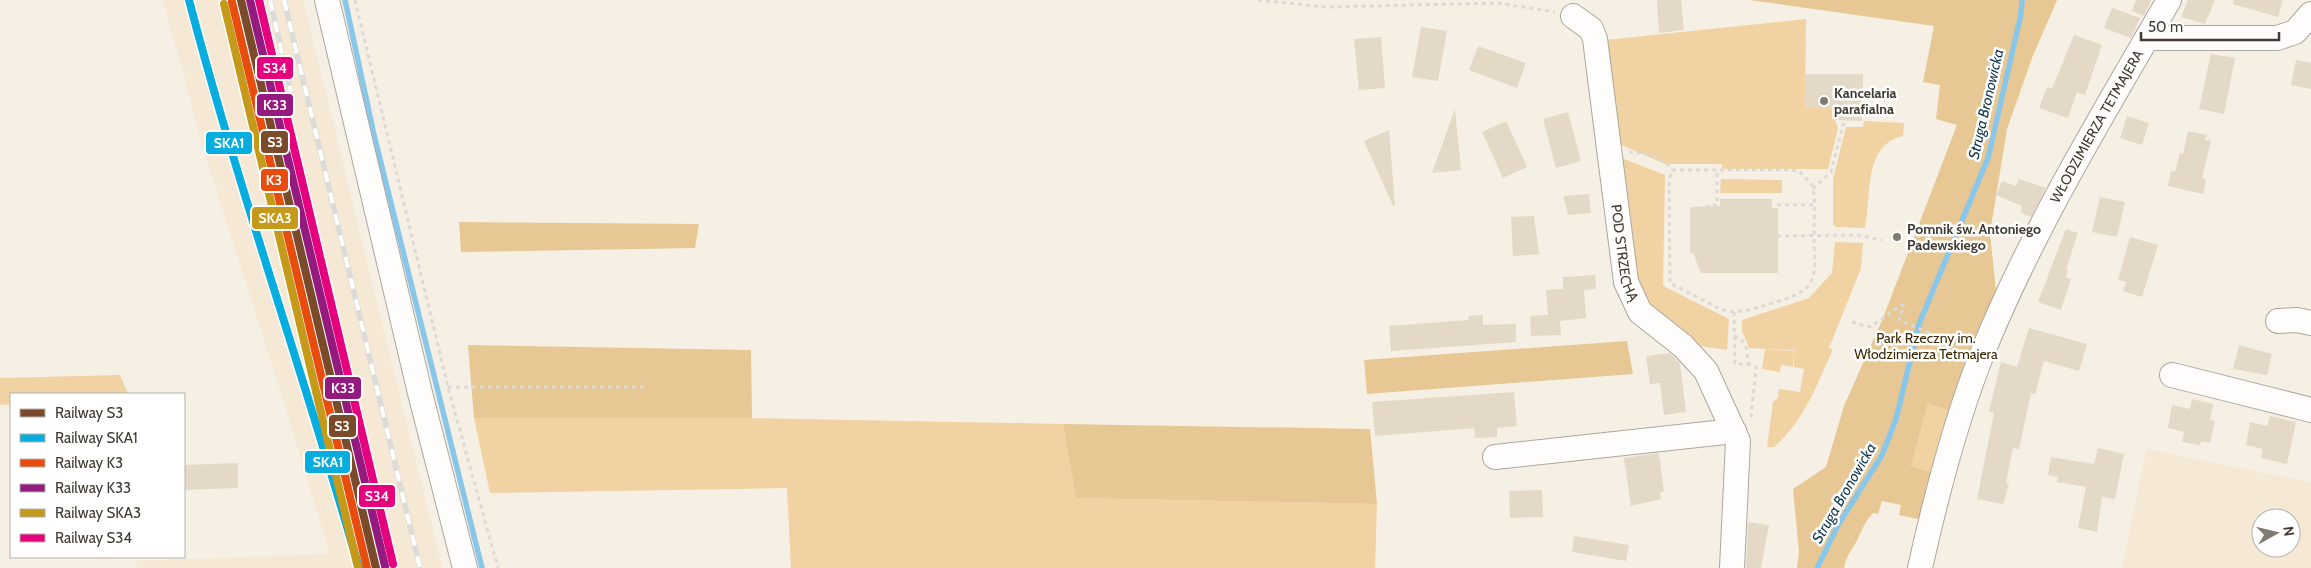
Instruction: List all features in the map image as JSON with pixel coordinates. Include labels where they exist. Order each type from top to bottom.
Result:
[{"type":"street","points":[[327,0],[418,383],[465,568]]},
{"type":"street","name":"WŁODZIMIERZA TETMAJERA","points":[[1920,568],[1950,452],[1982,354],[2051,206],[2169,0]]},
{"type":"street","points":[[2147,38],[2277,38],[2295,32],[2311,14]]},
{"type":"street","name":"POD STRZECHĄ","points":[[1573,16],[1591,29],[1595,40],[1611,151],[1626,282],[1640,312],[1683,346],[1706,371],[1742,428],[1738,441],[1732,568]]},
{"type":"street","points":[[2278,321],[2297,320],[2311,323]]},
{"type":"street","points":[[2172,375],[2311,410]]},
{"type":"street","points":[[1495,457],[1742,428]]},
{"type":"path","points":[[355,0],[448,387],[498,568]]},
{"type":"path","points":[[1258,0],[1326,7],[1498,2],[1573,16]]},
{"type":"path","points":[[1813,189],[1831,172],[1843,125],[1848,121]]},
{"type":"path","points":[[1611,151],[1644,152],[1666,162],[1672,170]]},
{"type":"path","points":[[1672,170],[1792,170],[1806,177],[1813,189],[1814,205],[1814,273],[1808,288],[1794,296],[1744,312],[1734,312],[1720,309],[1670,282],[1669,181],[1672,170]]},
{"type":"path","points":[[1705,206],[1718,205],[1717,170]]},
{"type":"path","points":[[1777,205],[1814,205]]},
{"type":"path","points":[[1777,236],[1857,235],[1882,240]]},
{"type":"path","points":[[1852,322],[1867,327],[1872,326],[1901,305],[1904,306],[1899,320],[1966,348]]},
{"type":"path","points":[[1734,312],[1735,364],[1748,364],[1756,367],[1742,428]]},
{"type":"path","points":[[1734,336],[1744,341],[1748,364]]},
{"type":"path","points":[[448,387],[644,387]]},
{"type":"shaded area","points":[[163,0],[303,0],[442,568],[137,568],[136,561],[330,554],[206,158]]},
{"type":"shaded area","points":[[1806,19],[1805,107],[1836,108],[1835,120],[1838,128],[1828,169],[1722,169],[1722,164],[1665,164],[1617,143],[1605,40]]},
{"type":"shaded area","points":[[1864,121],[1904,123],[1903,136],[1890,141],[1881,150],[1875,161],[1871,174],[1865,228],[1836,227],[1833,224],[1833,179],[1846,127],[1863,127]]},
{"type":"shaded area","points":[[1619,157],[1665,175],[1663,286],[1729,319],[1727,350],[1693,345],[1643,306]]},
{"type":"shaded area","points":[[1721,179],[1782,180],[1782,193],[1720,193]]},
{"type":"shaded area","points":[[1835,242],[1863,243],[1861,268],[1829,348],[1833,349],[1809,402],[1794,426],[1784,437],[1774,447],[1767,447],[1773,402],[1778,398],[1779,389],[1800,392],[1804,369],[1794,367],[1794,350],[1749,348],[1742,331],[1742,320],[1809,298],[1832,273]]},
{"type":"shaded area","points":[[1765,349],[1794,351],[1793,367],[1781,365],[1780,372],[1762,369]]},
{"type":"shaded area","points":[[120,375],[128,393],[10,393],[10,404],[0,405],[0,378]]},
{"type":"shaded area","points":[[1928,404],[1949,410],[1931,472],[1911,466]]},
{"type":"shaded area","points":[[474,418],[752,418],[1063,424],[1076,498],[1377,504],[1375,568],[791,568],[787,488],[490,493]]},
{"type":"shaded area","points":[[2146,449],[2311,482],[2311,568],[2122,568]]},
{"type":"green space","name":"Park Rzeczny im. Włodzimierza Tetmajera","points":[[1749,0],[2057,0],[2032,58],[2007,129],[1990,233],[1997,301],[1972,367],[1949,410],[1928,404],[1911,466],[1931,472],[1923,520],[1899,515],[1901,505],[1882,501],[1878,514],[1873,513],[1865,524],[1849,554],[1844,568],[1797,568],[1799,552],[1793,489],[1826,467],[1844,406],[1883,318],[1957,125],[1936,119],[1940,85],[1923,82],[1934,26]]},
{"type":"green space","points":[[459,222],[699,224],[695,248],[461,252]]},
{"type":"green space","points":[[1627,341],[1633,374],[1367,394],[1364,360]]},
{"type":"green space","points":[[468,345],[751,350],[752,418],[474,418]]},
{"type":"green space","points":[[1063,424],[1370,429],[1377,504],[1076,498]]},
{"type":"building","points":[[1657,0],[1681,0],[1684,30],[1659,33]]},
{"type":"building","points":[[2136,0],[2151,0],[2144,16],[2132,11]]},
{"type":"building","points":[[2188,0],[2215,0],[2205,24],[2181,17]]},
{"type":"building","points":[[2234,0],[2283,0],[2278,17],[2233,4]]},
{"type":"building","points":[[2112,8],[2140,18],[2131,38],[2104,28]]},
{"type":"building","points":[[1421,27],[1447,31],[1438,81],[1412,77]]},
{"type":"building","points":[[2074,35],[2102,45],[2085,95],[2077,92],[2068,118],[2039,108],[2047,87],[2052,89]]},
{"type":"building","points":[[1381,37],[1385,88],[1359,90],[1354,39]]},
{"type":"building","points":[[1478,46],[1526,63],[1517,88],[1469,70]]},
{"type":"building","points":[[2211,54],[2235,58],[2224,114],[2199,109]]},
{"type":"building","points":[[2296,60],[2311,63],[2311,89],[2291,85]]},
{"type":"building","points":[[1805,74],[1863,74],[1862,121],[1835,120],[1836,108],[1805,108]]},
{"type":"building","points":[[1455,109],[1461,170],[1432,173]]},
{"type":"building","points":[[1568,112],[1581,161],[1556,168],[1543,119]]},
{"type":"building","points":[[2127,116],[2149,123],[2142,145],[2120,138]]},
{"type":"building","points":[[1506,121],[1527,167],[1503,178],[1482,132]]},
{"type":"building","points":[[1389,130],[1395,206],[1393,206],[1364,141]]},
{"type":"building","points":[[2188,131],[2207,135],[2205,140],[2211,141],[2202,178],[2206,179],[2203,194],[2168,186],[2171,171],[2175,172],[2180,153],[2183,154]]},
{"type":"building","points":[[2019,179],[2046,188],[2031,217],[2021,213],[2022,206],[1996,195],[2002,181],[2016,186]]},
{"type":"building","points":[[1589,194],[1591,213],[1568,215],[1563,196]]},
{"type":"building","points":[[2100,197],[2125,202],[2117,237],[2092,232]]},
{"type":"building","points":[[1720,199],[1772,199],[1772,208],[1778,208],[1778,273],[1701,273],[1693,253],[1690,253],[1690,207],[1720,206]]},
{"type":"building","points":[[1534,216],[1539,254],[1513,256],[1511,217]]},
{"type":"building","points":[[2066,229],[2078,233],[2066,269],[2068,269],[2066,277],[2071,279],[2061,310],[2038,302]]},
{"type":"building","points":[[2130,237],[2158,245],[2142,297],[2123,291],[2126,282],[2118,280]]},
{"type":"building","points":[[1595,275],[1596,289],[1584,290],[1586,318],[1560,321],[1561,335],[1531,336],[1530,316],[1548,315],[1546,290],[1563,289],[1563,277]]},
{"type":"building","points":[[1483,315],[1483,325],[1516,324],[1516,342],[1391,351],[1389,326],[1468,320],[1469,316]]},
{"type":"building","points":[[2029,328],[2087,344],[2079,371],[2044,361],[2035,394],[2031,393],[2019,449],[2013,448],[2006,483],[2009,484],[2003,504],[1977,499],[1994,413],[1989,411],[2001,362],[2017,367]]},
{"type":"building","points":[[2239,345],[2272,354],[2267,375],[2233,369]]},
{"type":"building","points":[[1670,353],[1680,363],[1686,412],[1664,415],[1660,383],[1650,384],[1646,356]]},
{"type":"building","points":[[1514,392],[1517,426],[1497,428],[1497,437],[1475,438],[1474,428],[1375,436],[1372,402]]},
{"type":"building","points":[[2192,399],[2213,404],[2210,420],[2215,421],[2210,443],[2201,441],[2200,445],[2182,442],[2184,432],[2168,428],[2172,405],[2190,409]]},
{"type":"building","points":[[2270,416],[2296,422],[2287,464],[2261,458],[2263,449],[2246,445],[2250,422],[2267,426]]},
{"type":"building","points":[[2098,448],[2124,454],[2115,499],[2102,497],[2097,532],[2078,528],[2086,487],[2057,482],[2058,477],[2048,475],[2051,457],[2094,464]]},
{"type":"building","points":[[1659,453],[1664,492],[1660,493],[1661,499],[1631,506],[1624,458]]},
{"type":"building","points":[[238,463],[238,488],[185,490],[185,465]]},
{"type":"building","points":[[1542,490],[1543,517],[1510,518],[1509,491]]},
{"type":"building","points":[[1748,522],[1769,525],[1761,568],[1746,568]]},
{"type":"building","points":[[1574,536],[1629,545],[1626,561],[1572,552]]},
{"type":"waterway","points":[[345,0],[374,135],[482,568]]},
{"type":"waterway","name":"Struga Bronowicka","points":[[1817,568],[1838,525],[1882,455],[1896,419],[1919,324],[1988,158],[2021,14],[2022,0]]},
{"type":"railway","points":[[270,0],[291,93]]},
{"type":"railway","points":[[284,0],[420,568]]},
{"type":"rail line","name":"SKA1","points":[[189,0],[229,143],[359,568]]},
{"type":"rail line","name":"S3","points":[[241,0],[376,568]]},
{"type":"rail line","name":"K33","points":[[250,0],[385,566]]},
{"type":"rail line","name":"S34","points":[[259,0],[393,564]]},
{"type":"rail line","name":"K3","points":[[232,2],[367,568]]},
{"type":"rail line","name":"SKA3","points":[[224,4],[358,568]]},
{"type":"place","name":"Kancelaria parafialna","points":[[1824,101]]},
{"type":"place","name":"Pomnik św. Antoniego Padewskiego","points":[[1897,237]]}]
